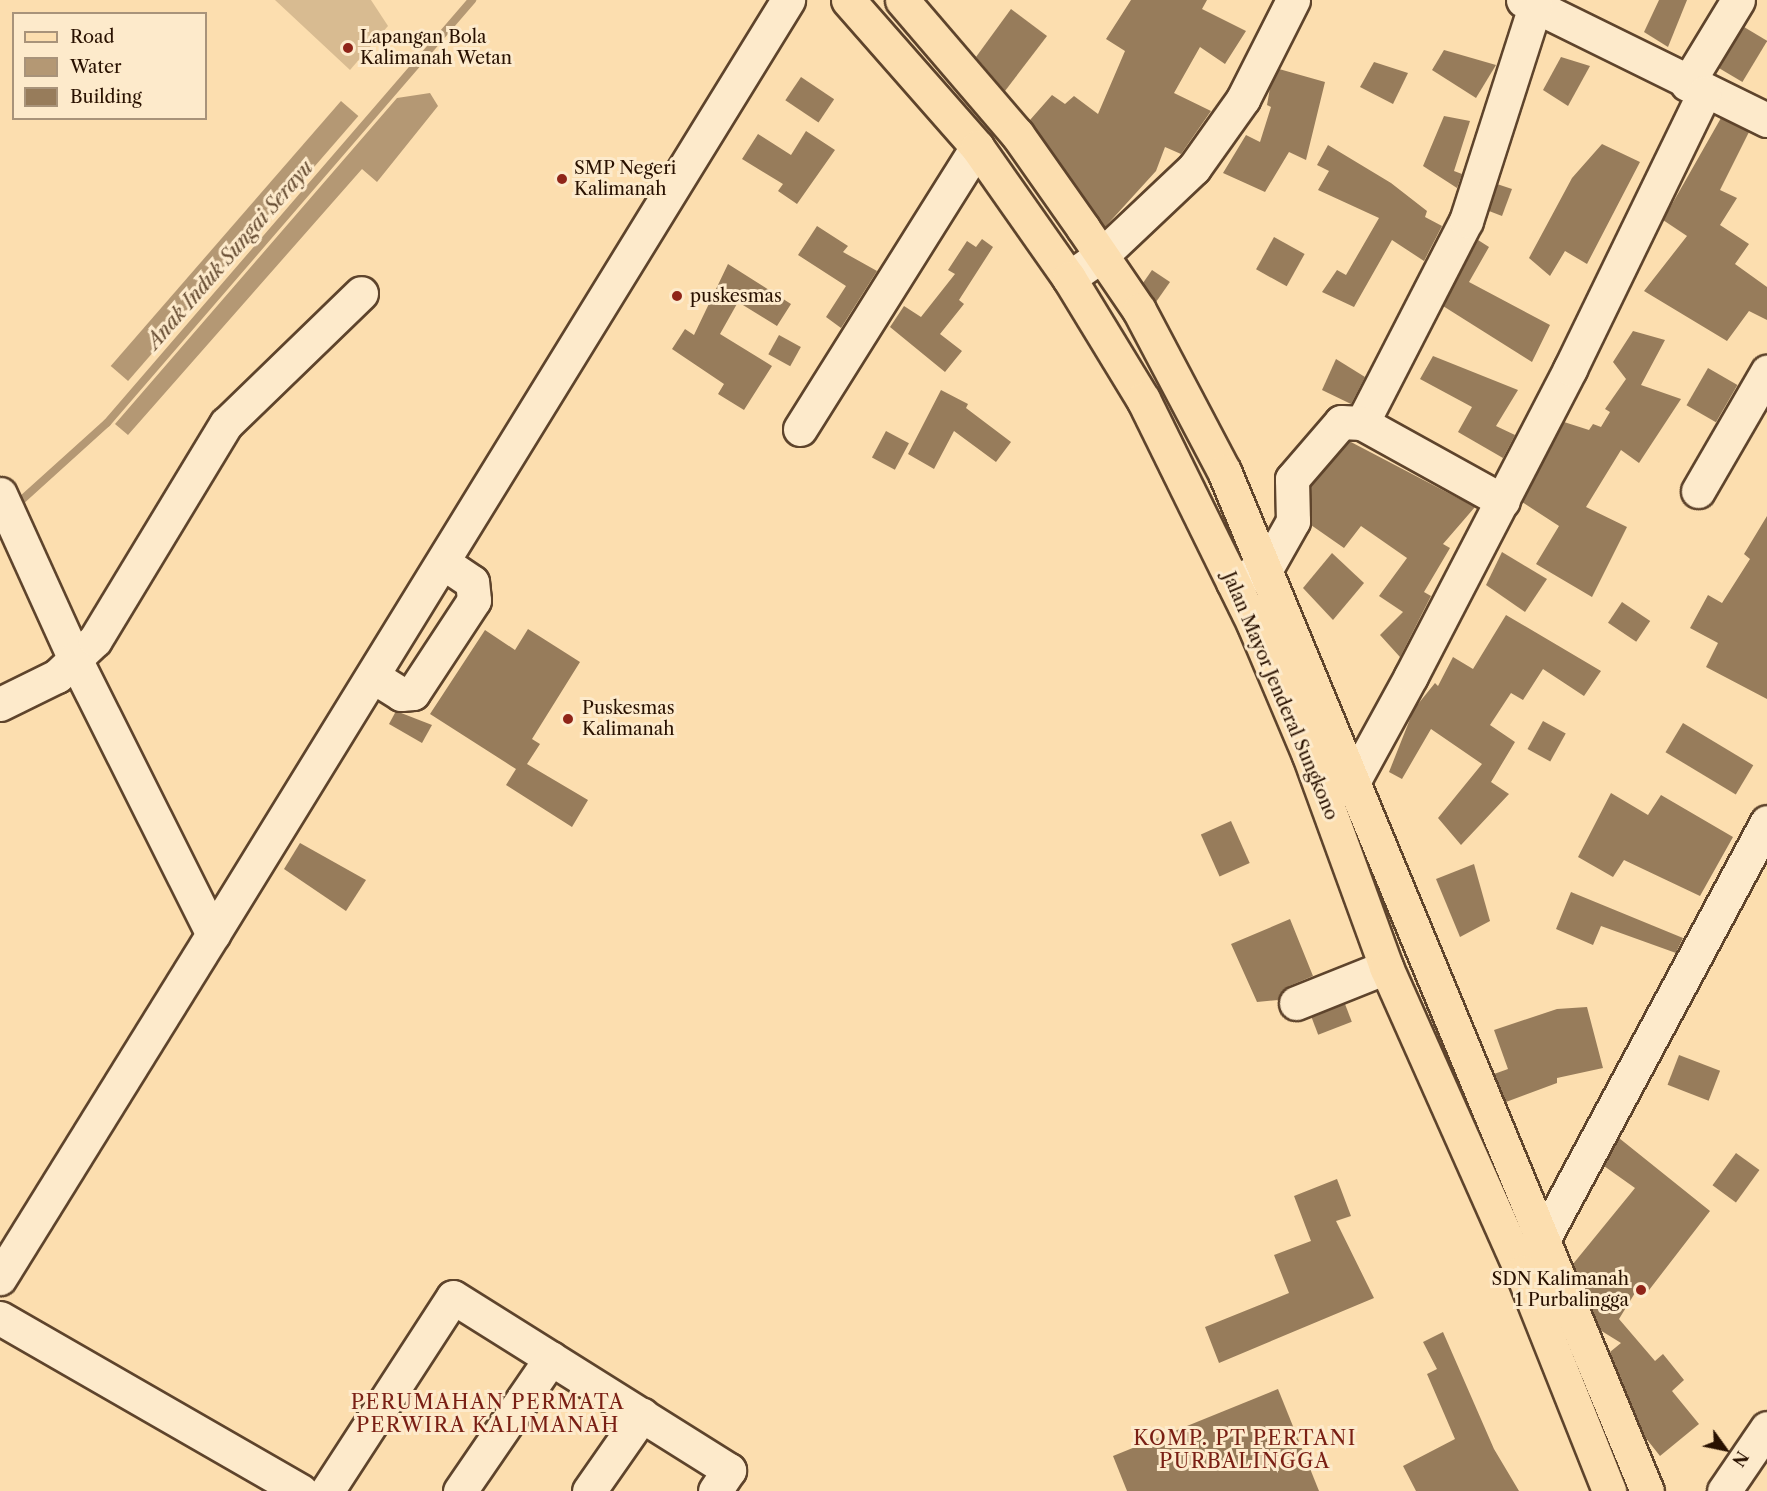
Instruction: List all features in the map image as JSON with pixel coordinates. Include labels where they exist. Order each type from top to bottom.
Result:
[{"type":"main road","name":"Jalan Mayor Jenderal Sungkono","points":[[902,0],[1017,135],[1139,310],[1183,391],[1267,567],[1353,782],[1647,1491]]},
{"type":"main road","name":"Jalan Mayor Jenderal Sungkono","points":[[852,2],[977,147],[1069,278],[1143,399],[1233,582],[1324,796],[1386,967],[1522,1275],[1609,1491]]},
{"type":"street","points":[[0,1278],[374,677],[789,0]]},
{"type":"street","points":[[1069,278],[1101,256],[1194,168],[1243,99],[1293,0]]},
{"type":"street","points":[[1324,796],[1353,782],[1503,501],[1738,0]]},
{"type":"street","points":[[1362,423],[1466,220],[1529,3],[1696,88],[1767,120]]},
{"type":"street","points":[[800,429],[977,147]]},
{"type":"street","points":[[0,704],[42,686],[95,640],[226,424],[362,293]]},
{"type":"street","points":[[1698,491],[1767,372]]},
{"type":"street","points":[[1233,582],[1267,567],[1293,521],[1292,479],[1330,428],[1362,423],[1503,501]]},
{"type":"street","points":[[0,494],[75,659],[213,934]]},
{"type":"street","points":[[374,677],[401,694],[413,693],[474,600],[472,582],[444,563]]},
{"type":"street","points":[[1522,1275],[1544,1244],[1699,957],[1767,822]]},
{"type":"street","points":[[1296,1004],[1386,967]]},
{"type":"street","points":[[327,1491],[453,1297],[729,1470],[715,1491]]},
{"type":"street","points":[[0,1318],[302,1491]]},
{"type":"street","points":[[460,1491],[551,1358]]},
{"type":"street","points":[[589,1491],[642,1415]]},
{"type":"street","points":[[1724,1491],[1767,1428]]},
{"type":"shaded area","name":"Lapangan Bola Kalimanah Wetan","points":[[275,0],[371,0],[388,26],[350,70]]},
{"type":"water","points":[[430,93],[438,106],[377,182],[362,169],[128,435],[115,424],[397,98]]},
{"type":"water","points":[[341,101],[358,116],[128,381],[111,366]]},
{"type":"building","points":[[1131,0],[1207,0],[1202,9],[1246,31],[1225,64],[1200,47],[1174,93],[1211,111],[1181,154],[1165,147],[1156,171],[1105,227],[1030,120],[1052,95],[1065,104],[1074,96],[1098,114],[1125,51],[1106,39]]},
{"type":"building","points":[[1659,0],[1687,0],[1668,47],[1644,32]]},
{"type":"building","points":[[1011,9],[1047,36],[1005,91],[976,57]]},
{"type":"building","points":[[1744,27],[1767,41],[1742,82],[1719,68]]},
{"type":"building","points":[[1444,50],[1496,65],[1476,98],[1432,70]]},
{"type":"building","points":[[1561,57],[1590,66],[1568,106],[1543,90]]},
{"type":"building","points":[[1374,62],[1408,73],[1393,104],[1360,87]]},
{"type":"building","points":[[1279,69],[1325,82],[1306,160],[1289,152],[1265,192],[1223,173],[1246,135],[1260,142],[1271,107],[1267,105],[1270,88]]},
{"type":"building","points":[[801,77],[834,99],[819,123],[785,100]]},
{"type":"building","points":[[1444,116],[1470,121],[1454,171],[1462,174],[1457,188],[1423,166]]},
{"type":"building","points":[[1721,118],[1749,132],[1720,190],[1737,198],[1720,225],[1749,244],[1735,264],[1767,287],[1767,320],[1749,311],[1727,341],[1644,291],[1687,236],[1663,220]]},
{"type":"building","points":[[806,131],[835,150],[797,204],[778,191],[783,184],[742,159],[758,134],[791,155]]},
{"type":"building","points":[[1602,144],[1640,162],[1587,264],[1565,251],[1550,276],[1529,258],[1572,178]]},
{"type":"building","points":[[1328,145],[1391,183],[1427,211],[1425,217],[1442,226],[1424,261],[1392,240],[1354,307],[1322,292],[1337,270],[1346,275],[1379,218],[1318,190],[1329,171],[1317,165]]},
{"type":"building","points":[[1497,184],[1512,189],[1502,216],[1489,211]]},
{"type":"building","points":[[817,226],[848,246],[843,252],[877,271],[841,328],[826,317],[846,286],[798,255]]},
{"type":"building","points":[[1274,237],[1305,254],[1287,286],[1256,269]]},
{"type":"building","points":[[982,239],[993,247],[959,300],[964,304],[940,334],[962,351],[945,372],[890,327],[904,306],[921,317],[955,274],[948,270],[967,241],[976,247]]},
{"type":"building","points":[[1478,240],[1489,247],[1469,282],[1550,325],[1532,362],[1443,306]]},
{"type":"building","points":[[728,264],[791,304],[777,326],[738,302],[720,334],[772,366],[744,410],[718,394],[724,384],[672,349],[685,329],[694,335]]},
{"type":"building","points":[[1152,270],[1170,282],[1156,302],[1143,283]]},
{"type":"building","points":[[1633,331],[1665,340],[1641,385],[1681,399],[1639,463],[1621,450],[1586,507],[1627,527],[1592,597],[1536,564],[1559,526],[1522,502],[1564,422],[1589,430],[1593,424],[1601,427],[1610,412],[1605,409],[1626,379],[1613,362]]},
{"type":"building","points":[[779,335],[801,347],[790,366],[768,354]]},
{"type":"building","points":[[1433,356],[1518,390],[1496,426],[1515,435],[1503,458],[1458,432],[1472,407],[1420,379]]},
{"type":"building","points":[[1336,359],[1365,377],[1351,404],[1322,390]]},
{"type":"building","points":[[1708,368],[1737,385],[1716,422],[1686,405]]},
{"type":"building","points":[[941,390],[968,404],[966,408],[1011,442],[996,462],[954,431],[934,469],[908,454]]},
{"type":"building","points":[[886,431],[909,443],[895,470],[872,457]]},
{"type":"building","points":[[1349,441],[1475,507],[1443,544],[1450,548],[1424,592],[1431,596],[1400,657],[1380,635],[1403,612],[1379,596],[1407,558],[1361,526],[1344,548],[1311,525],[1311,486]]},
{"type":"building","points":[[1767,516],[1767,699],[1706,667],[1718,643],[1690,628],[1708,595],[1722,603],[1750,559],[1744,554]]},
{"type":"building","points":[[1502,552],[1547,579],[1525,612],[1486,585]]},
{"type":"building","points":[[1332,553],[1364,583],[1333,620],[1303,588]]},
{"type":"building","points":[[1622,602],[1650,621],[1636,642],[1608,623]]},
{"type":"building","points":[[1506,615],[1601,671],[1584,696],[1543,669],[1523,700],[1511,693],[1490,725],[1515,742],[1491,782],[1509,794],[1461,845],[1438,818],[1482,764],[1431,729],[1402,779],[1389,772],[1414,709],[1435,683],[1438,686],[1453,657],[1473,669]]},
{"type":"building","points":[[528,629],[580,662],[532,739],[540,744],[527,764],[588,800],[572,827],[506,785],[516,769],[430,714],[485,630],[515,650]]},
{"type":"building","points":[[396,711],[432,725],[422,743],[389,724]]},
{"type":"building","points":[[1543,721],[1566,734],[1550,762],[1527,749]]},
{"type":"building","points":[[1683,723],[1753,765],[1736,794],[1665,752]]},
{"type":"building","points":[[1611,793],[1648,815],[1661,795],[1733,837],[1700,896],[1624,860],[1613,877],[1578,857]]},
{"type":"building","points":[[1231,821],[1250,863],[1220,876],[1201,834]]},
{"type":"building","points":[[300,843],[366,880],[346,911],[284,869]]},
{"type":"building","points":[[1474,864],[1490,921],[1460,937],[1436,879]]},
{"type":"building","points":[[1571,892],[1683,938],[1676,953],[1601,926],[1593,945],[1556,929]]},
{"type":"building","points":[[1290,919],[1313,976],[1289,986],[1278,1000],[1257,1002],[1231,944]]},
{"type":"building","points":[[1345,1004],[1352,1022],[1318,1035],[1311,1017]]},
{"type":"building","points":[[1587,1007],[1603,1068],[1557,1078],[1557,1083],[1506,1102],[1494,1074],[1508,1069],[1494,1030],[1557,1009]]},
{"type":"building","points":[[1679,1055],[1720,1071],[1709,1101],[1668,1085]]},
{"type":"building","points":[[1619,1138],[1710,1211],[1646,1294],[1638,1288],[1619,1319],[1655,1361],[1663,1354],[1684,1380],[1672,1391],[1699,1424],[1660,1456],[1645,1437],[1610,1352],[1621,1343],[1600,1330],[1573,1264],[1635,1188],[1604,1166]]},
{"type":"building","points":[[1736,1153],[1759,1170],[1736,1202],[1712,1185]]},
{"type":"building","points":[[1337,1179],[1351,1216],[1336,1221],[1374,1298],[1219,1363],[1205,1327],[1289,1293],[1274,1255],[1311,1241],[1294,1196]]},
{"type":"building","points":[[1443,1332],[1494,1449],[1519,1491],[1416,1491],[1403,1466],[1455,1439],[1427,1374],[1437,1369],[1423,1342]]},
{"type":"building","points":[[1278,1389],[1319,1491],[1127,1491],[1113,1456]]},
{"type":"waterway","name":"Anak Induk Sungai Serayu","points":[[15,506],[107,423],[472,0]]},
{"type":"place","name":"Lapangan Bola Kalimanah Wetan","points":[[348,48]]},
{"type":"place","name":"SMP Negeri Kalimanah","points":[[562,179]]},
{"type":"place","name":"puskesmas","points":[[677,296]]},
{"type":"place","name":"Puskesmas Kalimanah","points":[[568,719]]},
{"type":"place","name":"SDN Kalimanah 1 Purbalingga","points":[[1641,1290]]},
{"type":"district","name":"PERUMAHAN PERMATA PERWIRA KALIMANAH","points":[[488,1414]]},
{"type":"district","name":"KOMP. PT PERTANI PURBALINGGA","points":[[1245,1450]]}]
